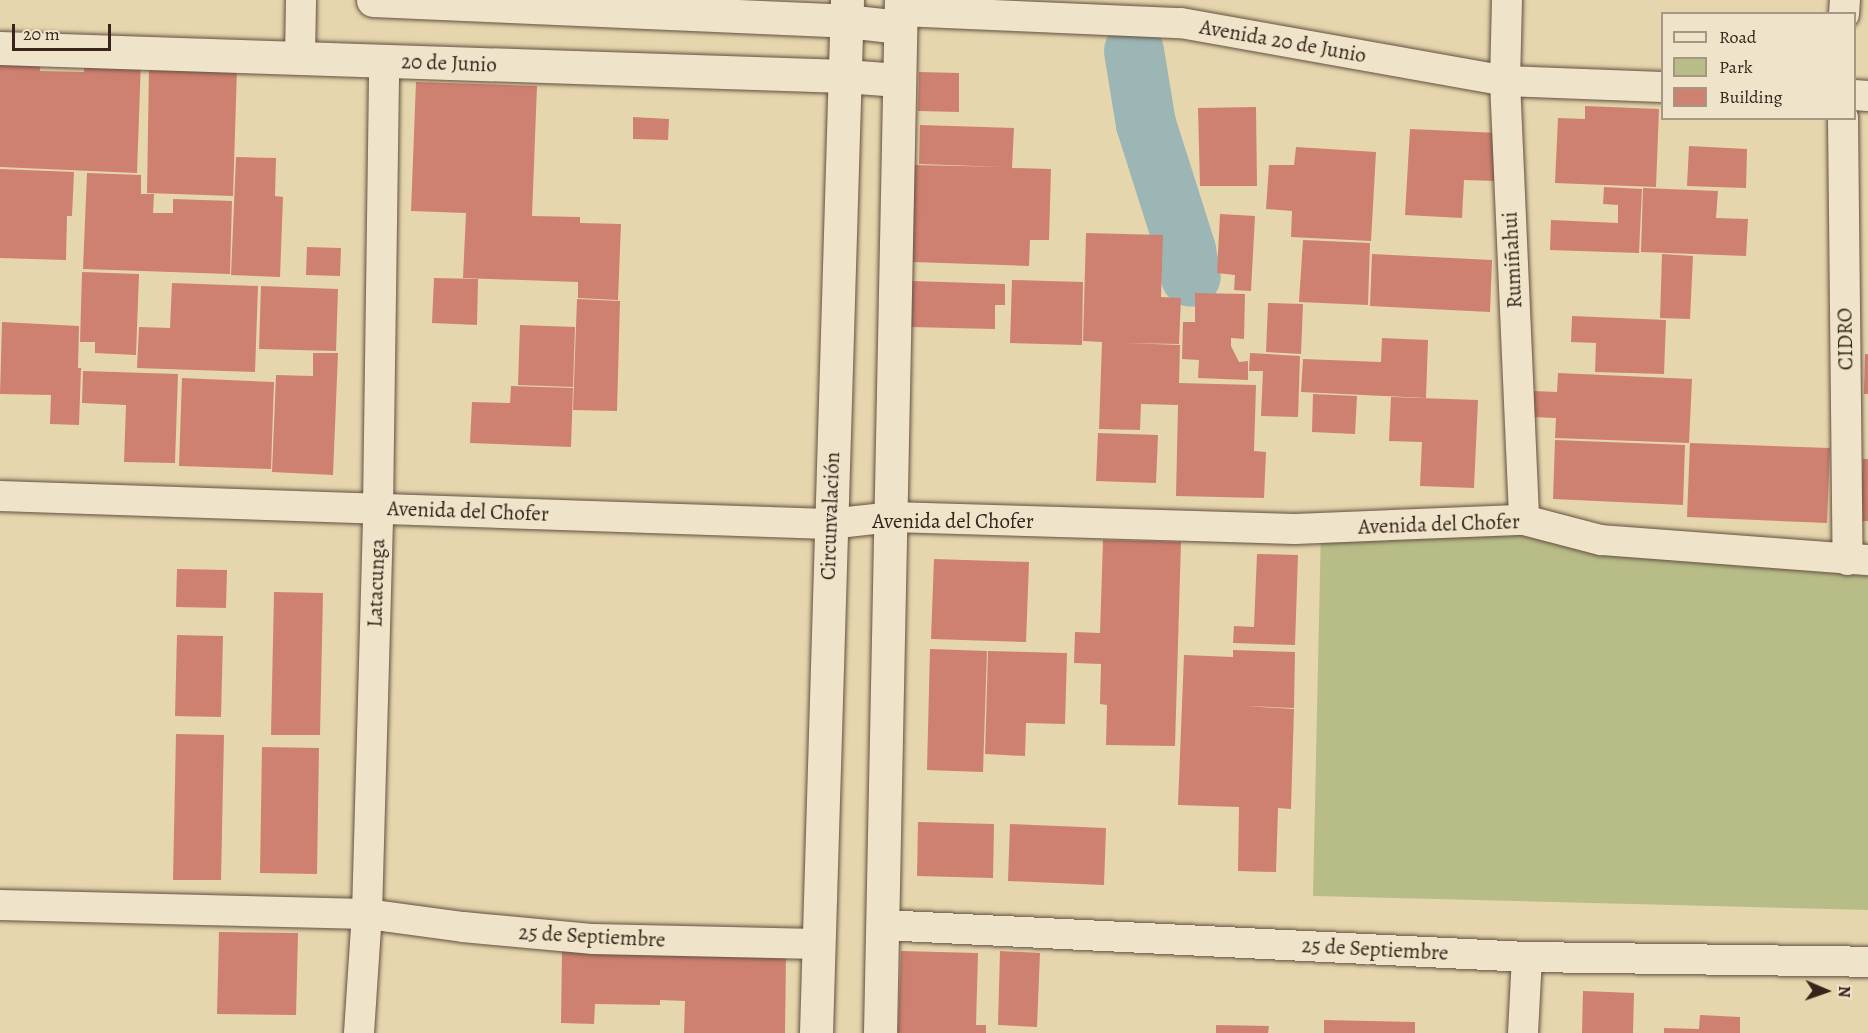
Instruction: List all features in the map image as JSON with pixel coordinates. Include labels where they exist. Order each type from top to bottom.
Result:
[{"type":"main road","points":[[372,0],[901,12],[880,1033]]},
{"type":"main road","name":"Circunvalación","points":[[816,1033],[829,524],[847,11]]},
{"type":"main road","name":"20 de Junio","points":[[0,48],[845,76],[898,80]]},
{"type":"street","points":[[300,58],[301,0]]},
{"type":"street","name":"Rumiñahui","points":[[1507,0],[1504,81],[1524,520]]},
{"type":"street","name":"Avenida 20 de Junio","points":[[901,12],[1180,12],[1504,81],[1661,87]]},
{"type":"street","name":"Latacunga","points":[[359,1033],[367,914],[378,508],[384,61]]},
{"type":"street","name":"CIDRO","points":[[1843,120],[1858,560]]},
{"type":"street","name":"Avenida del Chofer","points":[[0,496],[829,524],[892,517],[1295,529],[1524,520],[1601,540],[1858,560]]},
{"type":"street","name":"25 de Septiembre","points":[[0,905],[367,914],[463,927],[593,939],[818,944]]},
{"type":"street","name":"25 de Septiembre","points":[[882,926],[1527,957],[1868,962]]},
{"type":"street","points":[[1523,1033],[1527,957]]},
{"type":"green space","points":[[1321,526],[1549,526],[1602,554],[1868,576],[1868,910],[1313,896]]},
{"type":"building","points":[[0,56],[40,57],[40,71],[84,72],[85,57],[141,59],[137,173],[0,167]]},
{"type":"building","points":[[149,65],[237,68],[233,196],[147,193]]},
{"type":"building","points":[[919,72],[959,73],[959,112],[918,111]]},
{"type":"building","points":[[416,82],[537,86],[532,216],[580,217],[580,223],[621,224],[618,300],[578,298],[578,282],[463,278],[466,213],[411,211]]},
{"type":"building","points":[[1585,106],[1659,109],[1656,187],[1555,183],[1558,118],[1585,119]]},
{"type":"building","points":[[1256,107],[1257,186],[1200,186],[1198,108]]},
{"type":"building","points":[[633,117],[669,119],[668,140],[633,139]]},
{"type":"building","points":[[920,125],[1014,128],[1012,168],[1051,169],[1049,240],[1030,240],[1029,266],[912,262],[914,165],[1004,167],[919,164]]},
{"type":"building","points":[[1410,129],[1499,133],[1497,181],[1464,180],[1462,218],[1405,215]]},
{"type":"building","points":[[1689,146],[1747,149],[1746,188],[1687,186]]},
{"type":"building","points":[[1296,147],[1376,152],[1371,241],[1291,237],[1292,211],[1266,209],[1269,165],[1294,165]]},
{"type":"building","points":[[236,157],[276,158],[275,196],[283,197],[280,277],[231,275]]},
{"type":"building","points":[[0,169],[74,172],[72,216],[67,216],[66,260],[0,258]]},
{"type":"building","points":[[87,173],[141,175],[141,194],[154,194],[153,213],[173,213],[173,199],[232,201],[230,274],[83,269]]},
{"type":"building","points":[[1604,187],[1642,189],[1639,253],[1550,250],[1551,220],[1618,223],[1618,205],[1603,204]]},
{"type":"building","points":[[1643,188],[1718,191],[1716,218],[1748,219],[1746,256],[1641,252]]},
{"type":"building","points":[[1220,214],[1255,216],[1251,291],[1234,290],[1235,275],[1217,273]]},
{"type":"building","points":[[1086,233],[1163,235],[1161,297],[1181,298],[1179,344],[1125,343],[1180,345],[1179,383],[1256,385],[1254,451],[1266,452],[1264,498],[1176,496],[1178,405],[1141,404],[1140,430],[1099,429],[1102,342],[1083,341]]},
{"type":"building","points":[[1303,240],[1370,243],[1368,305],[1299,302]]},
{"type":"building","points":[[307,247],[341,248],[340,276],[306,275]]},
{"type":"building","points":[[1372,254],[1492,260],[1490,312],[1370,306]]},
{"type":"building","points":[[1662,254],[1693,256],[1690,319],[1660,318]]},
{"type":"building","points":[[82,272],[139,274],[136,355],[95,353],[95,342],[80,342]]},
{"type":"building","points":[[434,278],[478,279],[477,325],[432,323]]},
{"type":"building","points":[[1012,280],[1083,282],[1082,345],[1010,343]]},
{"type":"building","points":[[912,281],[1005,284],[1005,305],[995,305],[995,329],[910,327]]},
{"type":"building","points":[[172,283],[258,286],[255,372],[137,368],[139,327],[170,328]]},
{"type":"building","points":[[261,286],[338,289],[336,351],[259,349]]},
{"type":"building","points":[[1195,293],[1245,294],[1244,339],[1231,338],[1231,346],[1239,362],[1248,361],[1248,380],[1198,378],[1199,360],[1182,359],[1183,322],[1195,322]]},
{"type":"building","points":[[577,299],[620,301],[617,411],[573,410]]},
{"type":"building","points":[[1268,303],[1303,304],[1301,354],[1266,352]]},
{"type":"building","points":[[1572,316],[1666,320],[1664,374],[1595,372],[1596,343],[1571,342]]},
{"type":"building","points":[[2,322],[79,326],[78,368],[81,368],[79,425],[50,424],[51,395],[0,394]]},
{"type":"building","points":[[520,325],[575,327],[573,387],[518,385]]},
{"type":"building","points":[[1382,338],[1428,340],[1426,398],[1301,392],[1303,359],[1381,362]]},
{"type":"building","points":[[313,353],[338,353],[333,475],[272,472],[276,375],[313,376]]},
{"type":"building","points":[[1250,353],[1300,356],[1298,417],[1261,416],[1263,371],[1249,371]]},
{"type":"building","points":[[1865,354],[1868,354],[1868,394],[1864,394]]},
{"type":"building","points":[[83,371],[178,374],[175,463],[124,462],[126,405],[82,403]]},
{"type":"building","points":[[1558,373],[1692,379],[1689,443],[1555,438],[1556,418],[1533,417],[1534,391],[1557,392]]},
{"type":"building","points":[[182,378],[274,382],[271,469],[179,466]]},
{"type":"building","points":[[511,386],[573,388],[571,447],[470,443],[472,402],[510,403]]},
{"type":"building","points":[[1313,394],[1357,396],[1355,434],[1312,432]]},
{"type":"building","points":[[1391,397],[1478,400],[1474,488],[1420,486],[1422,442],[1389,441]]},
{"type":"building","points":[[1098,433],[1158,435],[1156,483],[1096,481]]},
{"type":"building","points":[[1555,440],[1685,445],[1683,505],[1553,499]]},
{"type":"building","points":[[1690,443],[1830,448],[1827,523],[1687,517]]},
{"type":"building","points":[[1863,459],[1868,459],[1868,521],[1860,521]]},
{"type":"building","points":[[1103,540],[1181,542],[1175,746],[1106,745],[1107,705],[1100,704],[1101,664],[1074,663],[1075,632],[1100,633]]},
{"type":"building","points":[[1257,554],[1298,555],[1295,645],[1233,643],[1234,626],[1254,627]]},
{"type":"building","points":[[934,559],[1029,562],[1026,642],[931,639]]},
{"type":"building","points":[[177,569],[227,570],[226,608],[176,607]]},
{"type":"building","points":[[274,592],[323,593],[320,735],[271,735]]},
{"type":"building","points":[[177,635],[223,636],[221,717],[175,716]]},
{"type":"building","points":[[930,649],[987,651],[983,772],[927,770]]},
{"type":"building","points":[[1233,650],[1295,652],[1294,708],[1245,706],[1294,709],[1291,809],[1278,808],[1276,872],[1238,871],[1239,807],[1178,805],[1184,655],[1233,657]]},
{"type":"building","points":[[988,651],[1067,653],[1065,724],[1026,723],[1025,756],[985,754]]},
{"type":"building","points":[[176,734],[224,735],[221,880],[173,880]]},
{"type":"building","points":[[262,747],[319,748],[317,874],[260,873]]},
{"type":"building","points":[[918,822],[994,824],[993,878],[917,876]]},
{"type":"building","points":[[1010,824],[1106,828],[1104,885],[1008,881]]},
{"type":"building","points":[[219,932],[298,933],[296,1015],[217,1014]]},
{"type":"building","points":[[562,949],[786,954],[785,1033],[684,1033],[685,1001],[660,1000],[660,1005],[595,1004],[594,1024],[561,1023]]},
{"type":"building","points":[[901,951],[978,953],[976,1025],[986,1025],[986,1033],[898,1033]]},
{"type":"building","points":[[1000,951],[1040,953],[1037,1027],[998,1025]]},
{"type":"building","points":[[1583,991],[1634,993],[1633,1033],[1582,1033]]},
{"type":"building","points":[[1700,1015],[1740,1017],[1740,1033],[1664,1033],[1664,1028],[1699,1029]]},
{"type":"building","points":[[1324,1020],[1415,1022],[1415,1033],[1324,1033]]},
{"type":"building","points":[[1216,1025],[1269,1026],[1268,1033],[1216,1033]]},
{"type":"waterway","points":[[1134,51],[1146,124],[1186,250],[1191,277]]}]
